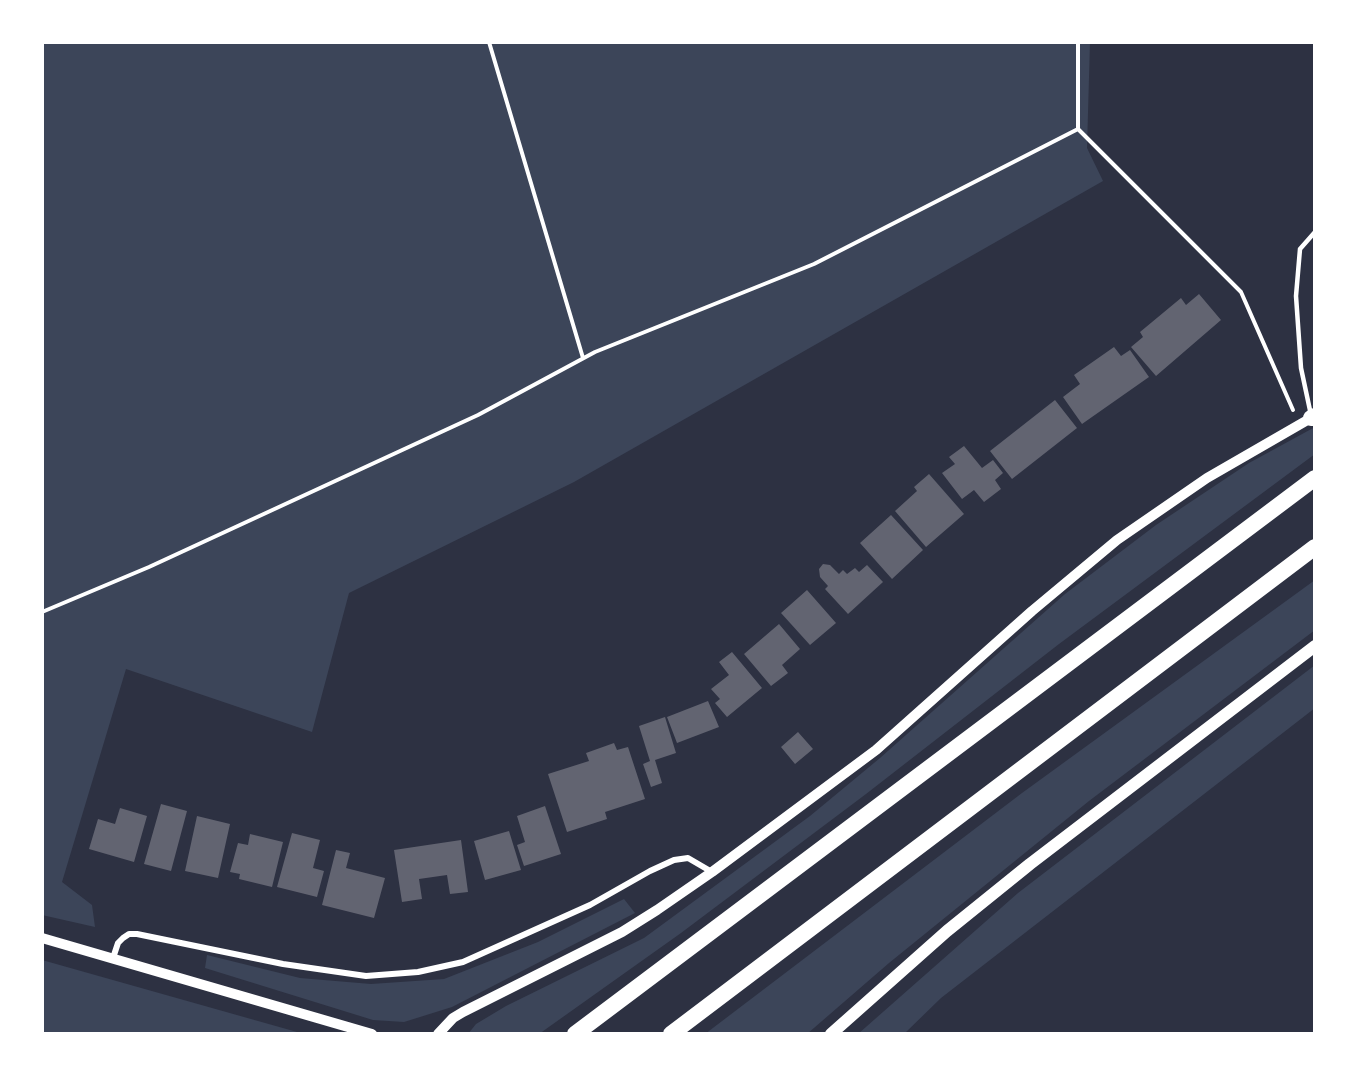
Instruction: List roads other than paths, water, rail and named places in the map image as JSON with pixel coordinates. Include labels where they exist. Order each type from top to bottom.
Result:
[{"type":"highway","points":[[575,1034],[1315,478]]},
{"type":"highway","points":[[672,1034],[1315,547]]},
{"type":"main road","points":[[831,1034],[947,931],[1030,864],[1315,646]]},
{"type":"street","points":[[438,1034],[453,1018],[463,1012],[622,932],[712,872],[876,750],[1032,611],[1117,540],[1207,478],[1309,420]]},
{"type":"street","points":[[113,958],[118,943],[129,934],[137,933],[283,964],[366,976],[418,972],[463,963],[579,910],[674,860],[688,858],[712,872]]},
{"type":"street","points":[[42,938],[372,1034]]},
{"type":"lane","points":[[1309,420],[1301,368],[1296,296],[1300,249],[1315,232]]}]
